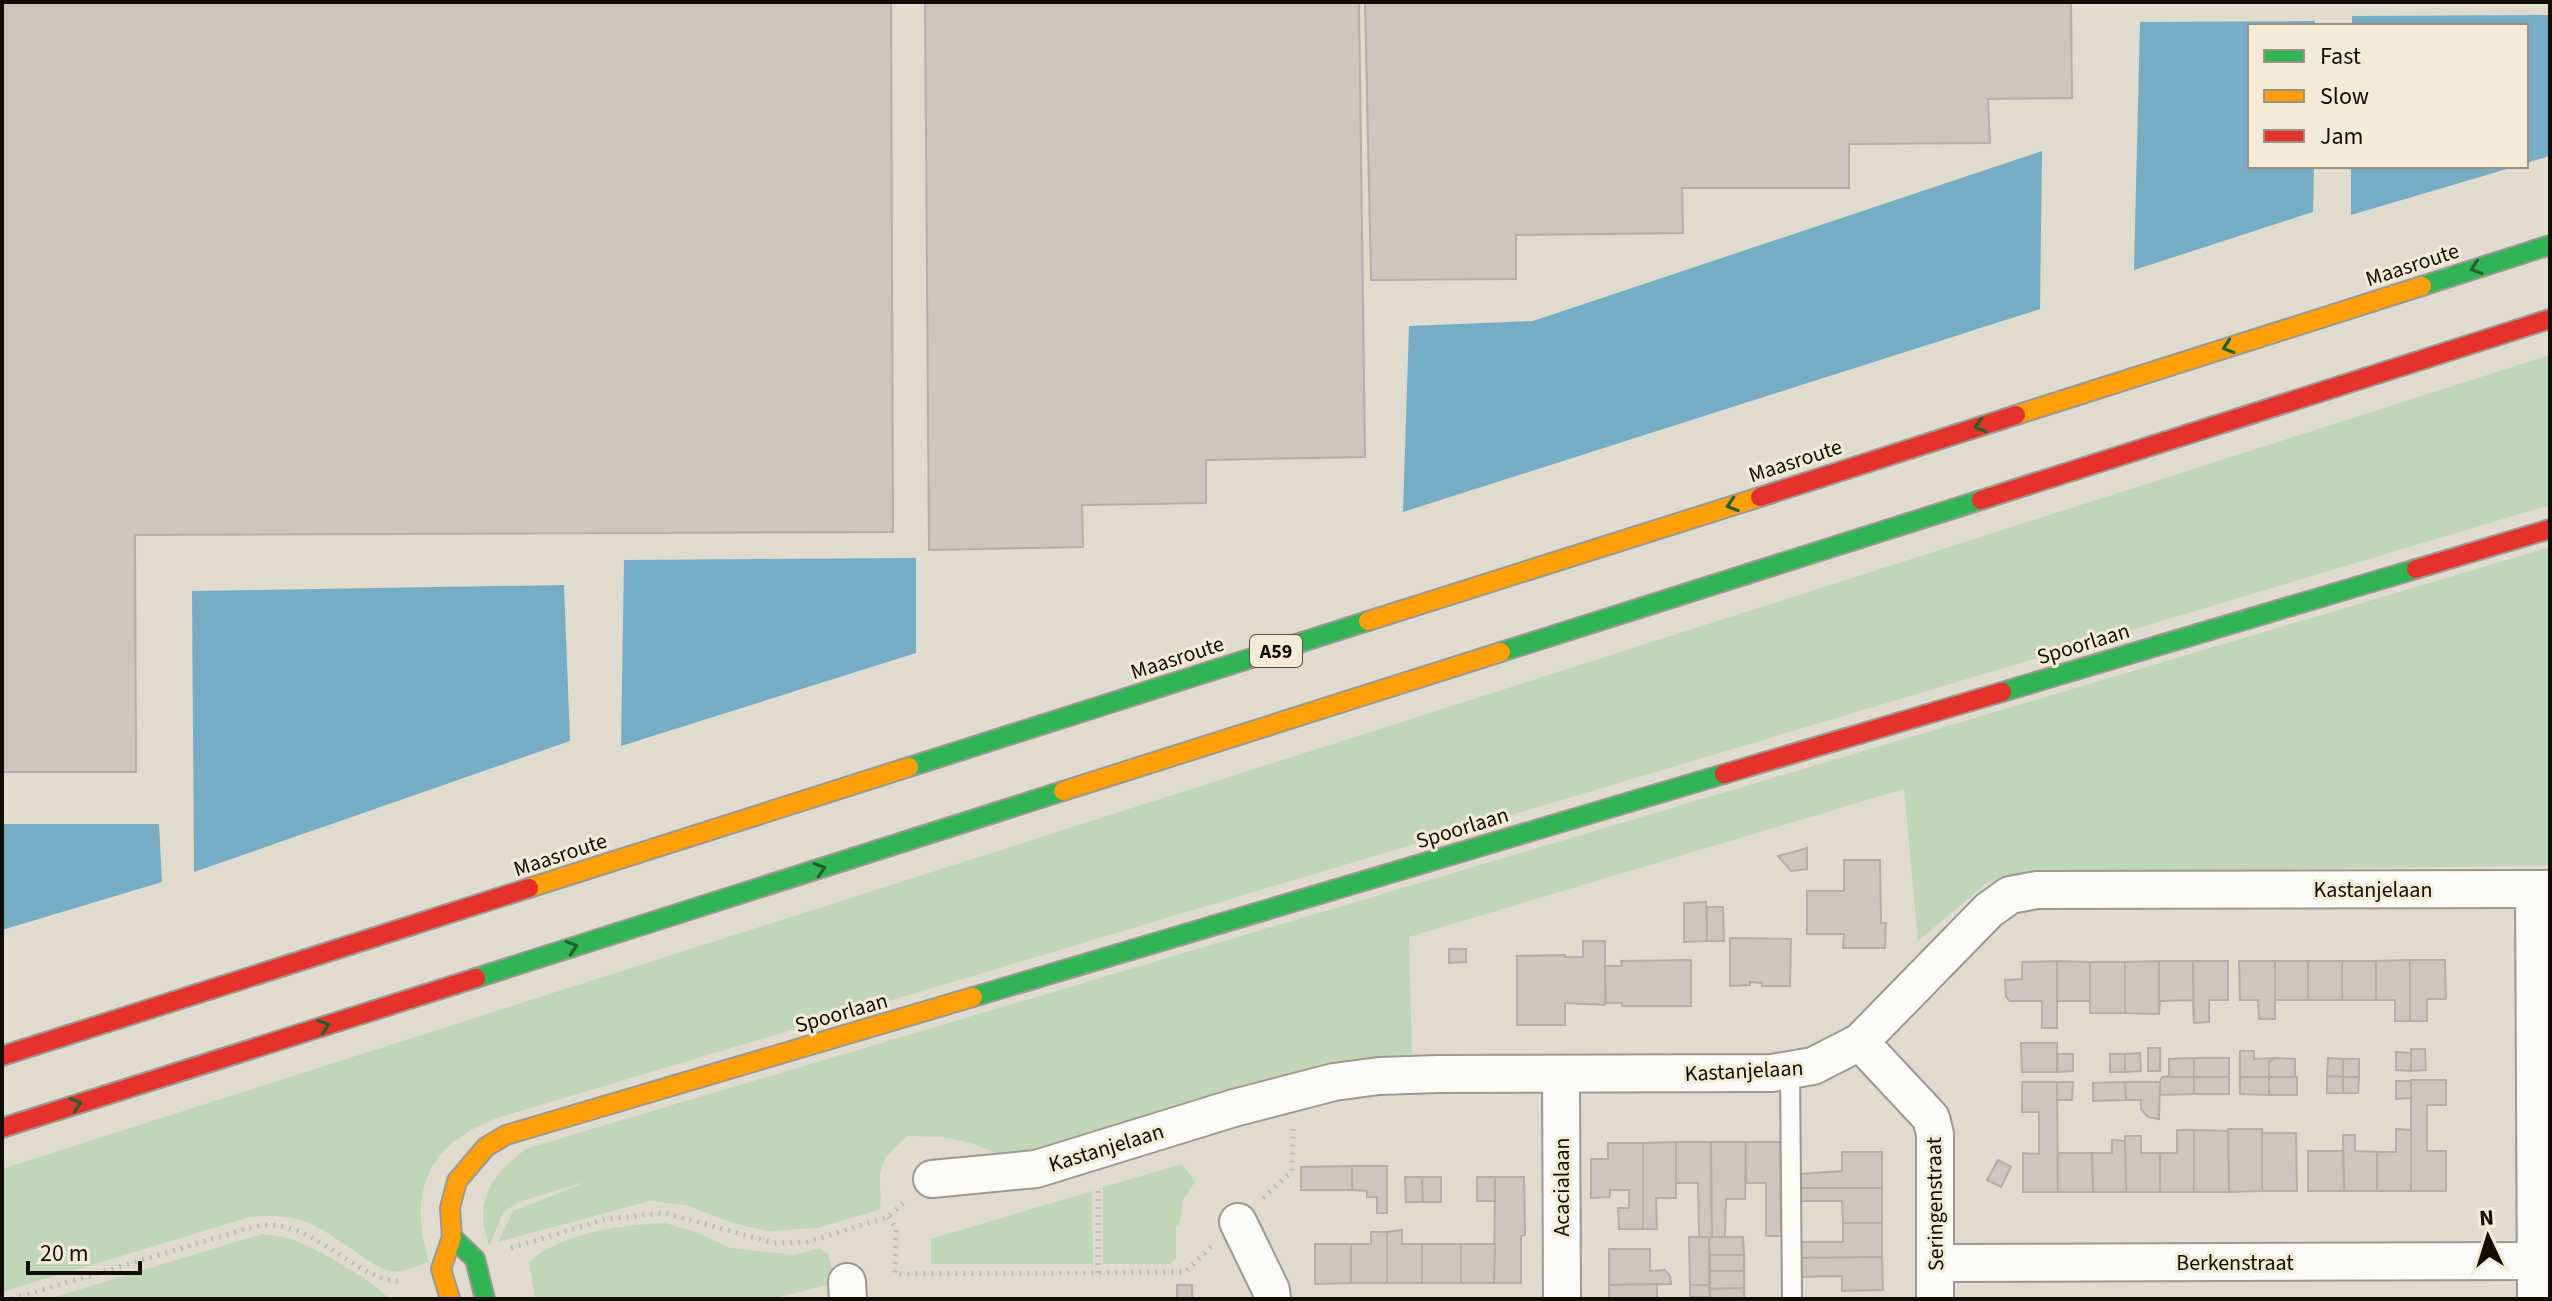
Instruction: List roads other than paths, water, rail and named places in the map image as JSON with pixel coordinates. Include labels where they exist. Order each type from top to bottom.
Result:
[{"type":"main road","name":"Maasroute","points":[[2,1056],[2550,245]]},
{"type":"main road","points":[[2,1128],[2550,319]]},
{"type":"main road","name":"Spoorlaan","points":[[450,1299],[441,1269],[452,1237],[450,1208],[457,1181],[486,1147],[506,1135],[2550,529]]},
{"type":"main road","points":[[452,1237],[475,1259],[485,1299]]},
{"type":"street","name":"Kastanjelaan","points":[[932,1179],[1036,1169],[1294,1091],[1334,1082],[1423,1075],[1790,1071],[1829,1060],[1860,1042],[1989,910],[2010,895],[2037,890],[2542,889]]},
{"type":"street","points":[[2536,1299],[2542,889]]},
{"type":"street","name":"Seringenstraat","points":[[1860,1042],[1931,1118],[1935,1134],[1935,1299]]},
{"type":"street","name":"Acacialaan","points":[[1561,1075],[1562,1299]]},
{"type":"street","points":[[1238,1222],[1271,1290],[1272,1299]]},
{"type":"street","name":"Berkenstraat","points":[[1935,1263],[2536,1261]]},
{"type":"lane","points":[[1790,1071],[1792,1299]]},
{"type":"water","points":[[2550,15],[2550,156],[2528,162],[2528,24],[2352,24],[2352,16]]},
{"type":"water","points":[[2315,21],[2315,24],[2248,24],[2248,168],[2314,168],[2313,212],[2134,270],[2140,22]]},
{"type":"water","points":[[2042,151],[2040,309],[1403,512],[1409,326],[1533,321]]},
{"type":"water","points":[[2351,168],[2510,168],[2351,215]]},
{"type":"water","points":[[916,558],[916,653],[621,746],[624,560]]},
{"type":"water","points":[[564,585],[570,741],[194,872],[192,591]]},
{"type":"water","points":[[2,824],[159,824],[162,882],[2,930]]}]
